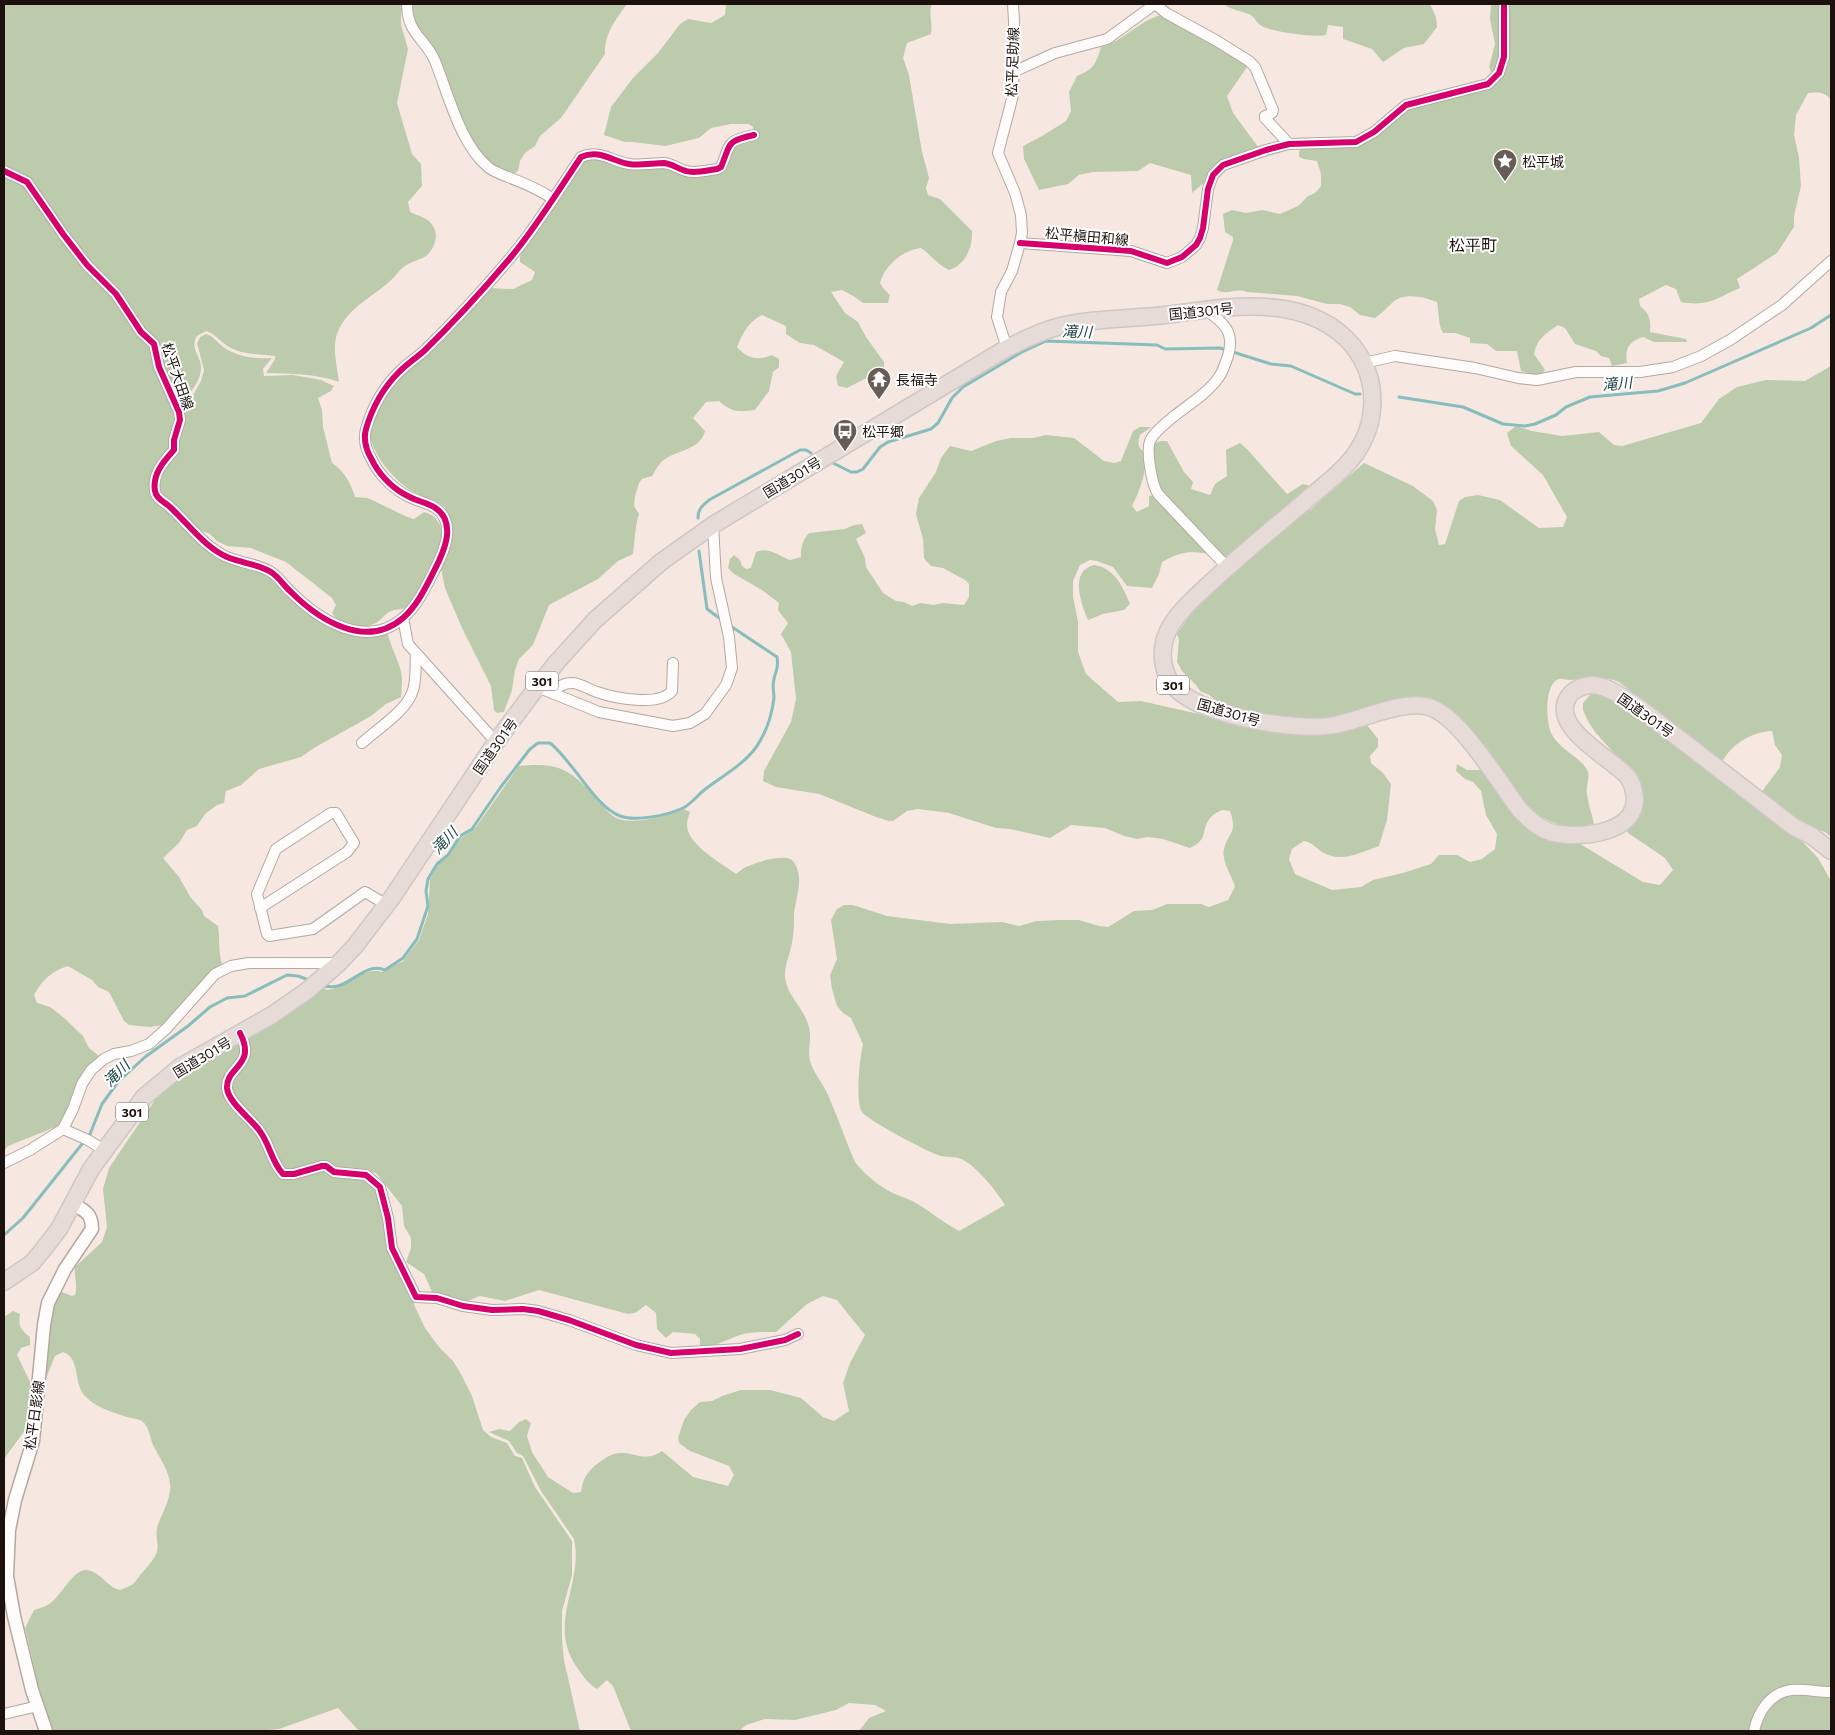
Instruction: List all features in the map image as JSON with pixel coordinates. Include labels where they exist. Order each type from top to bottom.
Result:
[{"type":"highway","name":"国道301号","points":[[4,1282],[32,1263],[59,1229],[91,1169],[144,1097],[180,1067],[272,1015],[308,990],[355,946],[386,905],[496,742],[544,690],[576,640],[620,597],[661,562],[713,524],[1007,348],[1030,336],[1060,326],[1235,307],[1278,308],[1317,318],[1330,325],[1348,340],[1364,363],[1371,381],[1371,413],[1367,431],[1355,454],[1333,478],[1227,567],[1174,621],[1162,651],[1166,673],[1180,694],[1191,701],[1221,712],[1301,728],[1333,726],[1406,707],[1430,707],[1446,716],[1461,730],[1529,820],[1549,832],[1580,836],[1594,834],[1618,825],[1628,818],[1635,803],[1632,784],[1627,776],[1582,740],[1567,720],[1565,708],[1568,697],[1575,690],[1593,685],[1612,691],[1637,706],[1794,827],[1812,836],[1831,851]]},
{"type":"street","points":[[407,4],[408,17],[412,28],[431,54],[468,141],[481,160],[492,170],[542,190],[553,198]]},
{"type":"street","name":"松平足助線","points":[[1007,348],[997,317],[1001,292],[1012,271],[1020,243],[1021,215],[1015,193],[998,153],[1013,95],[1013,4]]},
{"type":"street","points":[[1013,72],[1055,53],[1107,39],[1155,4],[1166,13],[1250,61],[1255,67],[1273,110],[1265,118],[1289,144]]},
{"type":"street","name":"松平槇田和線","points":[[1020,243],[1131,251],[1166,264],[1174,261],[1196,245],[1200,238],[1208,189],[1213,175],[1223,164],[1289,144],[1356,142],[1374,132],[1406,105],[1488,84],[1500,73],[1503,65],[1504,4]]},
{"type":"street","points":[[496,742],[408,644],[403,618],[423,592],[444,553],[447,528],[445,519],[435,508],[402,494],[382,475],[373,463],[365,442],[366,430],[378,400],[398,372],[423,352],[510,258],[538,223],[581,157],[587,154],[609,156],[632,165],[647,163],[671,164],[690,172],[717,169],[721,167],[729,144],[736,139],[754,135]]},
{"type":"street","name":"松平大田線","points":[[4,171],[27,182],[79,255],[116,294],[137,327],[154,344],[158,367],[178,408],[180,417],[174,440],[174,450],[158,469],[155,486],[157,497],[217,551],[274,573],[291,593],[319,615],[338,626],[356,631],[370,631],[388,626],[403,618]]},
{"type":"street","points":[[1364,363],[1395,356],[1537,380],[1576,372],[1640,372],[1673,367],[1730,340],[1774,310],[1831,261]]},
{"type":"street","points":[[1205,310],[1219,319],[1226,327],[1231,339],[1229,351],[1220,376],[1154,433],[1148,444],[1149,461],[1156,491],[1227,567]]},
{"type":"street","points":[[544,690],[599,712],[673,726],[690,723],[705,714],[726,685],[732,668],[716,578],[713,524]]},
{"type":"street","points":[[362,744],[397,713],[412,695],[416,654]]},
{"type":"street","points":[[544,690],[573,683],[599,693],[631,699],[640,700],[664,697],[672,692],[673,663]]},
{"type":"street","points":[[260,908],[347,852],[354,843],[336,813],[331,813],[276,849],[257,894],[260,908],[267,934],[269,936],[313,929],[365,892],[386,905]]},
{"type":"street","points":[[68,1131],[82,1084],[91,1070],[109,1056],[131,1051],[149,1044],[166,1029],[215,974],[232,966],[249,963],[338,963]]},
{"type":"street","points":[[240,1034],[246,1044],[246,1054],[227,1085],[228,1093],[265,1137],[273,1162],[282,1174],[294,1174],[326,1166],[334,1172],[366,1175],[380,1187],[388,1218],[392,1248],[416,1298],[437,1298],[462,1306],[492,1310],[523,1309],[538,1311],[569,1320],[636,1346],[671,1353],[740,1349],[785,1340],[798,1334]]},
{"type":"street","points":[[68,1131],[104,1150]]},
{"type":"street","points":[[4,1163],[68,1131]]},
{"type":"street","name":"松平日影線","points":[[46,1731],[14,1616],[7,1576],[9,1530],[15,1500],[33,1441],[44,1325],[48,1303],[64,1269],[92,1229],[92,1222],[88,1212],[73,1204]]},
{"type":"street","points":[[1754,1731],[1757,1717],[1765,1705],[1776,1696],[1790,1690],[1831,1692]]},
{"type":"street","points":[[4,1714],[38,1706]]},
{"type":"green space","points":[[4,4],[404,4],[401,12],[401,25],[408,49],[397,103],[412,154],[421,164],[422,186],[408,202],[410,212],[426,219],[433,226],[436,240],[426,256],[403,268],[389,282],[355,308],[344,321],[335,341],[339,382],[312,375],[266,373],[275,356],[237,351],[206,331],[197,336],[194,345],[201,364],[198,380],[193,389],[178,405],[157,348],[28,181],[4,170]]},
{"type":"green space","points":[[409,4],[627,4],[609,33],[606,40],[605,54],[561,118],[540,136],[535,146],[525,153],[520,161],[518,171],[512,175],[494,169],[476,150],[419,36]]},
{"type":"green space","points":[[726,4],[932,4],[930,11],[931,34],[907,43],[903,58],[909,75],[922,152],[929,178],[926,188],[928,195],[940,199],[972,231],[971,244],[964,260],[955,268],[949,270],[921,248],[901,255],[886,270],[880,283],[890,295],[888,303],[863,303],[842,290],[831,292],[845,313],[858,322],[884,362],[884,369],[847,388],[838,386],[836,376],[844,362],[814,345],[800,343],[786,334],[786,326],[762,315],[753,321],[737,347],[753,358],[772,355],[779,359],[779,367],[773,372],[769,391],[755,410],[736,411],[719,401],[706,402],[693,418],[705,431],[699,442],[664,460],[652,476],[642,479],[639,483],[634,506],[639,514],[633,554],[618,561],[598,579],[549,605],[533,645],[519,659],[512,690],[504,712],[497,713],[494,710],[491,686],[462,628],[445,588],[440,564],[449,530],[445,507],[403,485],[388,470],[376,453],[370,434],[370,426],[390,386],[486,288],[513,289],[532,280],[535,272],[520,262],[525,242],[583,159],[718,171],[732,146],[755,137],[753,127],[749,124],[731,124],[711,128],[699,138],[665,146],[625,142],[604,135],[611,107],[633,78],[658,53],[680,24],[688,19],[711,23],[725,15]]},
{"type":"green space","points":[[1224,4],[1430,4],[1436,17],[1437,27],[1424,44],[1404,48],[1383,62],[1372,49],[1343,39],[1343,27],[1328,25],[1326,35],[1320,36],[1282,32],[1265,28],[1251,15]]},
{"type":"green space","points":[[1491,4],[1502,4],[1502,54],[1493,76],[1489,67],[1495,44],[1490,19]]},
{"type":"green space","points":[[1508,4],[1831,4],[1831,100],[1821,93],[1808,93],[1796,115],[1794,135],[1799,157],[1801,186],[1794,216],[1794,227],[1777,253],[1737,279],[1740,288],[1712,301],[1699,303],[1681,302],[1676,289],[1666,285],[1639,299],[1640,306],[1649,318],[1650,332],[1686,339],[1687,342],[1654,342],[1643,337],[1631,343],[1627,349],[1627,363],[1612,366],[1609,358],[1601,356],[1596,351],[1575,344],[1565,328],[1558,325],[1539,341],[1535,349],[1534,354],[1545,370],[1542,374],[1534,375],[1521,371],[1517,351],[1496,351],[1487,344],[1470,343],[1470,338],[1455,333],[1443,333],[1439,322],[1437,302],[1426,298],[1415,296],[1403,297],[1393,302],[1375,318],[1360,315],[1350,307],[1340,304],[1327,304],[1297,296],[1240,290],[1221,292],[1217,290],[1233,240],[1233,237],[1225,232],[1223,214],[1232,210],[1246,213],[1262,210],[1280,214],[1298,206],[1308,196],[1315,193],[1321,186],[1321,174],[1317,161],[1299,157],[1302,146],[1316,144],[1333,148],[1343,147],[1401,111],[1495,84]]},
{"type":"green space","points":[[1162,15],[1242,59],[1247,67],[1227,96],[1233,113],[1259,148],[1212,171],[1205,182],[1192,193],[1191,175],[1150,163],[1138,171],[1093,172],[1079,175],[1068,184],[1039,190],[1024,159],[1023,146],[1066,121],[1071,111],[1069,92],[1077,76],[1094,65],[1101,47],[1117,40],[1146,21]]},
{"type":"green space","points":[[4,173],[26,183],[151,341],[177,409],[173,441],[152,487],[209,549],[267,572],[337,628],[387,629],[402,675],[402,682],[401,697],[386,704],[371,716],[301,757],[259,769],[241,785],[226,791],[224,803],[217,805],[205,814],[197,826],[187,830],[179,843],[163,858],[179,877],[191,898],[202,910],[204,916],[218,926],[222,964],[189,1001],[163,1025],[150,1027],[129,1025],[124,1021],[109,992],[98,987],[92,980],[68,966],[52,973],[40,985],[34,995],[37,1003],[50,1007],[63,1017],[83,1036],[89,1048],[99,1056],[78,1083],[58,1126],[8,1146],[4,1151]]},
{"type":"green space","points":[[206,334],[233,353],[252,358],[272,358],[263,369],[264,376],[293,375],[321,380],[334,386],[331,391],[318,398],[322,410],[323,427],[332,463],[346,478],[355,497],[368,498],[414,519],[424,512],[430,514],[439,523],[442,540],[439,553],[413,600],[405,608],[391,611],[378,622],[364,627],[352,626],[341,622],[332,613],[336,605],[332,598],[286,562],[251,548],[227,546],[217,541],[210,534],[194,528],[159,496],[157,487],[161,471],[175,451],[180,408],[193,395],[201,381],[204,370],[197,343],[200,337]]},
{"type":"green space","points":[[1831,366],[1831,837],[1825,832],[1798,821],[1761,793],[1780,767],[1782,755],[1775,745],[1772,731],[1757,734],[1743,740],[1731,750],[1722,762],[1619,682],[1613,680],[1601,678],[1559,679],[1554,682],[1551,688],[1547,712],[1551,733],[1559,744],[1582,763],[1588,771],[1588,801],[1594,824],[1569,826],[1555,823],[1533,812],[1457,715],[1429,697],[1416,698],[1353,715],[1298,722],[1224,707],[1209,695],[1200,691],[1182,671],[1177,662],[1179,640],[1177,634],[1194,609],[1216,587],[1364,463],[1413,486],[1433,501],[1437,510],[1435,529],[1439,545],[1445,544],[1459,501],[1465,497],[1478,495],[1500,500],[1539,528],[1563,527],[1567,517],[1543,475],[1511,446],[1507,433],[1516,426],[1562,436],[1599,432],[1614,445],[1622,446],[1701,423],[1719,399],[1737,387],[1766,380],[1805,381]]},
{"type":"green space","points":[[1140,427],[1151,427],[1140,435],[1139,438],[1140,448],[1146,453],[1145,467],[1138,493],[1132,506],[1137,512],[1149,506],[1149,496],[1156,495],[1211,554],[1186,553],[1162,562],[1159,574],[1152,588],[1127,586],[1113,567],[1097,561],[1090,560],[1080,565],[1073,581],[1073,596],[1078,622],[1078,652],[1086,674],[1118,702],[1141,701],[1257,727],[1307,735],[1323,734],[1367,725],[1378,739],[1378,747],[1370,756],[1371,763],[1383,773],[1391,784],[1387,820],[1379,846],[1352,856],[1337,857],[1330,856],[1304,841],[1292,849],[1289,859],[1295,874],[1332,890],[1361,887],[1373,880],[1431,864],[1439,855],[1457,855],[1470,862],[1482,859],[1495,849],[1497,834],[1486,815],[1481,791],[1473,782],[1465,779],[1456,771],[1457,764],[1467,770],[1481,770],[1524,825],[1539,835],[1560,843],[1577,842],[1643,882],[1660,885],[1673,870],[1665,858],[1628,833],[1626,828],[1631,772],[1595,732],[1583,710],[1583,703],[1590,695],[1600,693],[1633,709],[1802,841],[1818,858],[1831,881],[1831,1689],[1786,1689],[1750,1731],[859,1731],[869,1718],[886,1711],[875,1705],[849,1703],[836,1710],[795,1720],[765,1719],[746,1725],[739,1731],[631,1731],[613,1686],[607,1680],[597,1689],[590,1684],[576,1666],[568,1650],[565,1618],[576,1556],[574,1539],[541,1491],[523,1456],[517,1453],[509,1441],[489,1432],[499,1429],[510,1431],[519,1422],[526,1419],[531,1423],[527,1436],[532,1452],[548,1477],[573,1493],[581,1492],[583,1482],[590,1471],[599,1462],[610,1456],[626,1453],[645,1457],[662,1451],[693,1477],[728,1486],[734,1475],[729,1466],[690,1451],[679,1443],[678,1438],[684,1420],[691,1410],[700,1402],[712,1401],[741,1390],[770,1390],[801,1398],[823,1417],[834,1421],[849,1411],[843,1383],[850,1363],[865,1335],[837,1300],[823,1296],[807,1304],[776,1332],[746,1333],[700,1350],[700,1339],[695,1334],[673,1332],[666,1338],[657,1329],[656,1313],[646,1305],[635,1313],[628,1314],[539,1290],[505,1301],[480,1296],[465,1302],[433,1294],[424,1274],[406,1262],[411,1248],[411,1238],[404,1226],[402,1206],[376,1173],[335,1169],[286,1173],[233,1097],[231,1081],[247,1036],[322,987],[327,990],[334,988],[362,974],[375,971],[382,972],[403,961],[419,940],[428,914],[430,879],[440,862],[448,856],[458,840],[476,827],[519,766],[544,765],[571,774],[587,788],[609,813],[619,819],[626,821],[643,820],[684,809],[690,812],[687,824],[692,839],[714,859],[736,874],[745,867],[758,862],[778,858],[793,861],[797,867],[799,887],[794,913],[793,939],[785,980],[790,993],[808,1024],[810,1061],[828,1095],[855,1162],[868,1176],[884,1188],[916,1203],[959,1231],[1005,1205],[986,1179],[967,1162],[958,1158],[938,1155],[922,1148],[886,1129],[862,1112],[858,1089],[863,1044],[851,1018],[837,1006],[830,975],[837,959],[831,920],[837,909],[844,905],[853,905],[887,916],[950,924],[1002,922],[1019,926],[1037,921],[1079,920],[1108,927],[1134,911],[1152,910],[1167,904],[1201,904],[1209,907],[1228,900],[1235,887],[1223,854],[1233,829],[1230,811],[1222,810],[1212,816],[1208,821],[1203,837],[1196,845],[1190,848],[1163,839],[1147,837],[1137,839],[1105,828],[1071,825],[1050,838],[1010,829],[996,828],[949,813],[918,809],[907,811],[893,821],[889,821],[819,794],[776,787],[763,781],[764,771],[791,722],[796,699],[791,652],[781,634],[788,623],[778,610],[779,603],[762,590],[734,574],[728,568],[730,559],[734,555],[740,560],[742,566],[746,569],[751,568],[756,552],[760,550],[773,552],[790,560],[801,557],[802,544],[809,533],[845,529],[862,524],[866,533],[856,539],[865,558],[866,567],[883,593],[896,601],[912,606],[920,603],[964,605],[969,597],[969,584],[943,568],[931,566],[927,562],[924,558],[923,539],[916,514],[919,498],[936,472],[941,458],[950,446],[971,451],[996,441],[1046,435],[1074,438],[1104,461],[1114,463],[1121,461],[1133,431]]},
{"type":"green space","points":[[1161,441],[1167,441],[1184,472],[1193,482],[1191,489],[1210,495],[1215,484],[1227,476],[1226,450],[1240,443],[1287,494],[1303,484],[1308,485],[1309,488],[1224,561],[1156,485],[1153,446]]},
{"type":"green space","points":[[1094,565],[1113,574],[1121,585],[1130,604],[1124,610],[1103,614],[1088,620],[1080,597],[1079,581],[1086,568]]},
{"type":"green space","points":[[238,1042],[243,1049],[225,1089],[256,1130],[277,1172],[321,1169],[358,1176],[375,1184],[415,1307],[425,1328],[439,1347],[453,1361],[461,1374],[472,1396],[483,1430],[491,1437],[507,1443],[515,1456],[522,1458],[535,1487],[572,1541],[572,1575],[562,1611],[562,1640],[564,1660],[580,1731],[359,1731],[338,1708],[279,1729],[258,1731],[52,1731],[37,1683],[25,1628],[34,1610],[46,1606],[53,1601],[71,1579],[81,1571],[91,1571],[111,1586],[120,1590],[132,1585],[156,1554],[158,1548],[157,1528],[168,1500],[170,1489],[168,1474],[144,1423],[105,1409],[90,1401],[82,1392],[73,1360],[69,1355],[63,1352],[55,1356],[43,1386],[50,1318],[59,1291],[72,1296],[75,1295],[75,1267],[102,1242],[107,1227],[103,1189],[109,1168],[157,1097],[173,1081]]},
{"type":"green space","points":[[13,1311],[20,1314],[19,1322],[21,1327],[30,1337],[30,1345],[21,1348],[17,1355],[32,1386],[28,1426],[4,1459],[4,1317]]},
{"type":"green space","points":[[1808,1694],[1831,1696],[1831,1731],[1757,1731],[1765,1713],[1775,1702],[1788,1696]]},
{"type":"waterway","name":"滝川","points":[[1399,397],[1463,407],[1503,424],[1525,426],[1556,415],[1566,407],[1590,397],[1658,391],[1685,383],[1811,328],[1831,315]]},
{"type":"waterway","name":"滝川","points":[[833,463],[851,472],[863,469],[880,447],[888,442],[931,429],[938,423],[952,398],[963,387],[1022,352],[1046,341],[1157,345],[1165,349],[1220,348],[1271,364],[1291,366],[1355,394],[1360,394]]},
{"type":"waterway","name":"滝川","points":[[698,518],[701,508],[709,500],[800,450],[806,450],[811,453]]},
{"type":"waterway","name":"滝川","points":[[699,551],[707,609],[722,620]]},
{"type":"waterway","name":"滝川","points":[[322,985],[331,987],[347,982],[369,970],[377,968],[385,970],[403,958],[417,939],[428,906],[426,891],[428,879],[437,864],[448,855],[460,836],[472,829],[500,788],[530,749],[538,743],[550,743],[559,751],[602,803],[611,811],[627,818],[652,817],[683,808],[749,756],[763,736],[771,715],[774,698],[773,684],[778,661],[777,657],[729,625]]},
{"type":"waterway","name":"滝川","points":[[4,1235],[23,1218],[90,1134],[102,1104],[118,1082],[145,1057],[188,1026],[210,1007],[227,998],[245,996],[287,975],[298,976],[311,981]]},
{"type":"cycle path","points":[[1020,243],[1131,251],[1167,263],[1182,257],[1196,245],[1200,238],[1208,189],[1213,175],[1223,165],[1289,144],[1356,142],[1374,132],[1406,105],[1488,84],[1499,73],[1504,57],[1504,4]]},
{"type":"cycle path","points":[[4,171],[27,182],[87,265],[116,294],[141,332],[154,344],[159,367],[179,412],[180,420],[174,440],[174,450],[163,463],[155,479],[157,496],[202,540],[219,553],[271,572],[302,602],[329,621],[344,628],[374,631],[389,627],[403,618],[413,608],[438,563],[447,538],[446,521],[441,513],[434,507],[394,488],[378,470],[368,452],[365,441],[366,429],[375,406],[388,384],[446,329],[511,257],[539,221],[581,157],[594,154],[623,163],[642,165],[664,163],[690,172],[702,172],[721,167],[728,148],[734,141],[754,135]]},
{"type":"cycle path","points":[[240,1033],[245,1052],[240,1065],[228,1081],[227,1088],[231,1099],[259,1130],[283,1174],[294,1174],[326,1166],[334,1172],[366,1175],[380,1187],[388,1218],[392,1248],[416,1297],[437,1298],[463,1306],[492,1310],[523,1309],[538,1311],[569,1320],[636,1345],[671,1353],[740,1349],[785,1340],[798,1334]]},
{"type":"place","name":"松平城","points":[[1505,182]]},
{"type":"place","name":"長福寺","points":[[879,400]]},
{"type":"place","name":"松平郷","points":[[845,452]]},
{"type":"district","name":"松平町","points":[[1473,244]]}]
